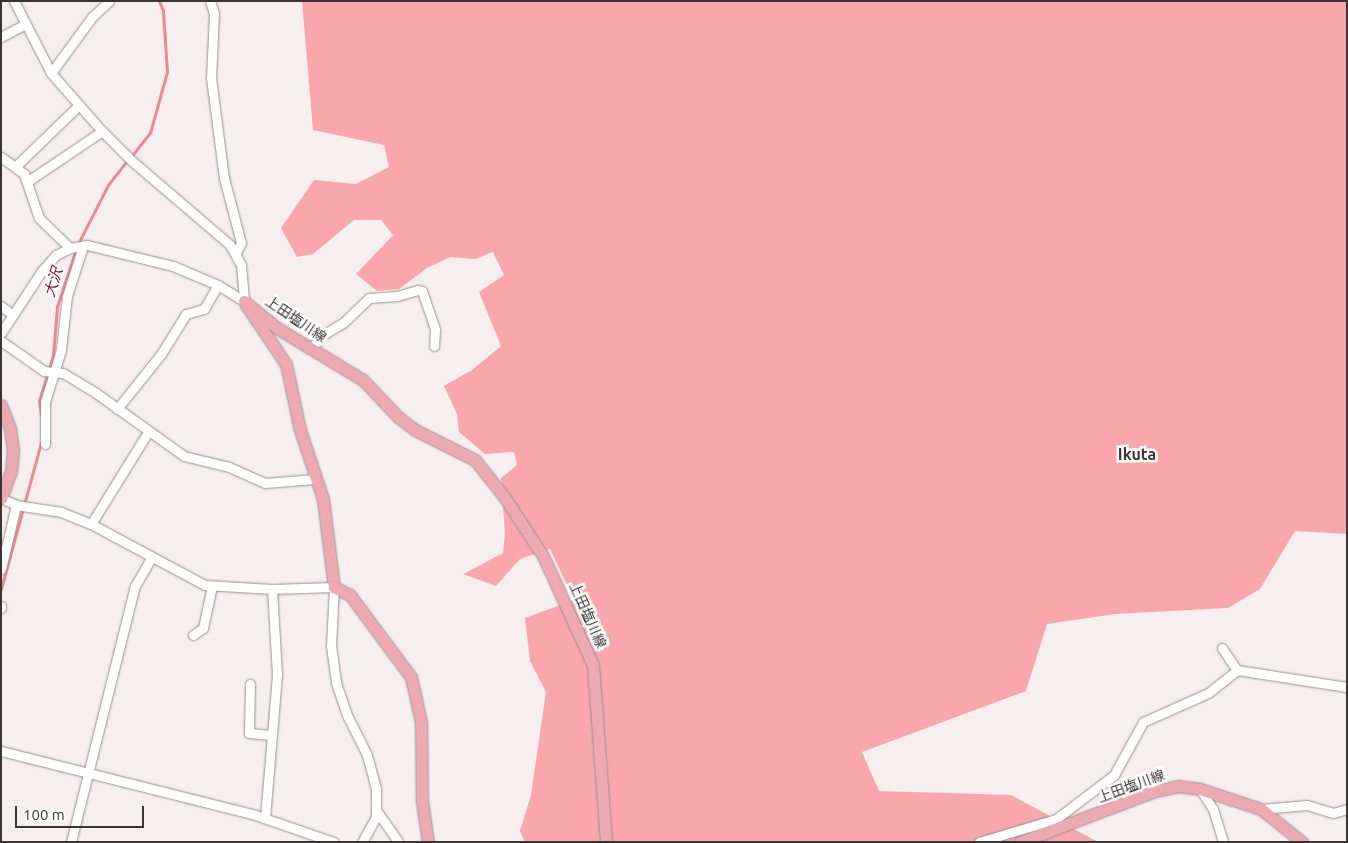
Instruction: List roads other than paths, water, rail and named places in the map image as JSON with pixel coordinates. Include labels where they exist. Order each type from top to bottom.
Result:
[{"type":"main road","name":"上田塩川線","points":[[244,301],[277,328],[363,380],[398,417],[415,430],[475,460],[494,482],[543,556],[593,664],[606,842]]},
{"type":"main road","name":"上田塩川線","points":[[244,301],[248,311],[286,364],[315,479],[323,499],[334,587]]},
{"type":"main road","points":[[1,405],[10,429],[12,450],[11,471],[1,498]]},
{"type":"main road","points":[[334,587],[350,595],[411,677],[421,722],[422,801],[428,842]]},
{"type":"main road","name":"上田塩川線","points":[[1020,842],[1169,786],[1200,789],[1261,809],[1302,842]]},
{"type":"street","points":[[14,1],[51,73],[79,105],[132,161],[236,253],[241,265],[244,301]]},
{"type":"street","points":[[51,73],[92,16],[109,1]]},
{"type":"street","points":[[210,1],[214,13],[211,78],[224,178],[241,243],[236,253]]},
{"type":"street","points":[[1,37],[25,24]]},
{"type":"street","points":[[16,166],[79,105]]},
{"type":"street","points":[[28,181],[102,131]]},
{"type":"street","points":[[1,157],[16,166],[28,181],[39,218],[70,248]]},
{"type":"street","points":[[1,333],[40,272],[56,255],[70,248],[83,246],[109,249],[173,266],[218,285],[244,301]]},
{"type":"street","points":[[45,444],[45,402],[56,372],[67,296],[83,246]]},
{"type":"street","points":[[117,409],[161,354],[186,314],[204,309],[218,285]]},
{"type":"street","points":[[311,349],[369,298],[398,296],[418,290],[422,291],[435,329],[434,346]]},
{"type":"street","points":[[1,306],[13,315]]},
{"type":"street","points":[[1,341],[44,371],[63,373],[184,456],[229,467],[265,483],[315,479]]},
{"type":"street","points":[[91,524],[148,432]]},
{"type":"street","points":[[1,498],[16,505],[46,509],[91,524],[152,557],[212,586],[272,589],[334,587],[331,646],[336,683],[348,717],[368,755],[376,790],[376,810],[372,828],[362,842]]},
{"type":"street","points":[[1,569],[16,505]]},
{"type":"street","points":[[72,842],[135,586],[152,557]]},
{"type":"street","points":[[193,635],[203,628],[212,586]]},
{"type":"street","points":[[265,818],[277,675],[272,589]]},
{"type":"street","points":[[1222,648],[1236,670],[1347,688]]},
{"type":"street","points":[[979,842],[1056,819],[1114,775],[1143,722],[1208,693],[1236,670]]},
{"type":"street","points":[[250,684],[249,734],[272,736]]},
{"type":"street","points":[[1,751],[265,818],[334,842]]},
{"type":"street","points":[[1200,789],[1213,810],[1223,842]]},
{"type":"street","points":[[1261,809],[1307,805],[1333,813],[1347,809]]},
{"type":"street","points":[[376,810],[398,842]]},
{"type":"waterway","name":"大沢","points":[[131,157],[150,133],[167,72],[163,11],[159,1]]},
{"type":"waterway","name":"大沢","points":[[78,244],[108,185],[127,161]]},
{"type":"waterway","name":"大沢","points":[[49,369],[53,355],[57,307],[76,249]]},
{"type":"waterway","name":"大沢","points":[[41,415],[39,401],[47,375]]},
{"type":"waterway","name":"大沢","points":[[1,589],[41,443]]},
{"type":"district","name":"Ikuta","points":[[1137,454]]}]
